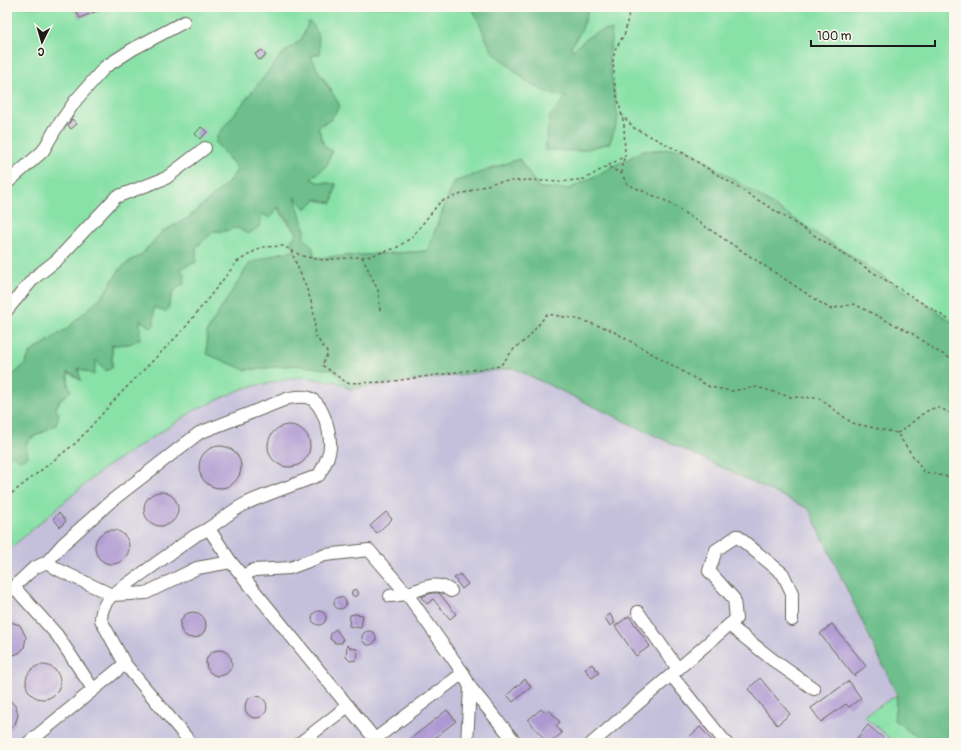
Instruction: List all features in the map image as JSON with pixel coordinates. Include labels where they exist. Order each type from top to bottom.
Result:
[{"type":"lane","points":[[7,183],[43,151],[55,130],[76,100],[105,67],[133,49],[184,22]]},
{"type":"lane","points":[[7,310],[34,278],[57,260],[116,196],[166,178],[205,148]]},
{"type":"lane","points":[[93,689],[57,635],[11,590],[34,568],[47,562],[63,544],[110,502],[199,433],[289,398],[301,397],[313,399],[322,411],[330,444],[326,463],[319,475],[245,504],[217,522],[210,530],[196,535],[112,595],[104,604],[101,613],[101,620],[125,664],[191,743]]},
{"type":"lane","points":[[210,530],[231,562],[377,741],[463,672]]},
{"type":"lane","points":[[592,743],[736,619],[734,599],[710,571],[716,550],[737,536],[783,574],[792,593],[792,620]]},
{"type":"lane","points":[[243,576],[254,570],[290,568],[325,555],[369,550],[407,594],[463,672],[470,687],[516,743]]},
{"type":"lane","points":[[47,562],[57,569],[112,595],[146,593],[197,568],[231,562]]},
{"type":"lane","points":[[390,596],[407,594],[431,584],[446,587],[451,591]]},
{"type":"lane","points":[[638,612],[674,672],[726,743]]},
{"type":"lane","points":[[729,625],[772,660],[814,689]]},
{"type":"lane","points":[[28,743],[125,664]]},
{"type":"lane","points":[[467,743],[470,687]]},
{"type":"lane","points":[[300,743],[348,706]]},
{"type":"path","points":[[630,7],[625,33],[612,60],[620,114],[624,124],[625,156],[622,164],[622,174],[628,184],[668,202],[830,309],[854,304],[913,334],[935,350],[954,360]]},
{"type":"path","points":[[620,114],[634,128],[683,153],[954,323]]},
{"type":"path","points":[[7,497],[77,442],[118,396],[184,329],[237,262],[262,247],[282,246],[302,256],[323,260],[362,257],[396,248],[411,238],[441,201],[496,182],[531,180],[559,182],[585,179],[625,156]]},
{"type":"path","points":[[608,167],[622,174]]},
{"type":"path","points":[[290,250],[314,308],[316,322],[314,334],[328,353],[322,365],[347,383],[387,382],[500,366],[514,349],[528,338],[547,314],[577,319],[609,329],[710,387],[732,391],[757,387],[791,397],[819,398],[852,423],[897,434],[906,430],[928,410],[939,408],[950,414],[954,413]]},
{"type":"path","points":[[362,257],[378,290],[380,311]]},
{"type":"path","points":[[897,434],[924,472],[954,478]]},
{"type":"shaded area","points":[[513,368],[809,509],[897,695],[864,716],[895,743],[7,743],[7,551],[103,469],[195,410],[244,388],[300,377],[338,382],[349,389]]},
{"type":"green space","points":[[7,7],[69,7],[76,11],[80,18],[107,7],[954,7],[954,323],[685,148],[643,151],[570,189],[539,188],[519,159],[454,182],[427,251],[315,258],[312,246],[303,237],[305,231],[294,196],[332,203],[336,184],[317,182],[311,179],[327,165],[324,146],[318,127],[331,119],[331,89],[317,70],[311,56],[320,54],[301,40],[282,54],[216,143],[238,169],[227,184],[188,218],[162,232],[140,256],[130,261],[120,269],[104,294],[68,328],[30,353],[25,364],[7,381]]},
{"type":"green space","points":[[472,7],[589,7],[582,29],[571,47],[573,50],[595,33],[605,30],[612,30],[609,59],[618,119],[610,143],[579,151],[545,150],[550,116],[566,97],[549,93],[527,82],[491,50]]},
{"type":"green space","points":[[309,21],[317,32],[320,54],[311,56],[317,69],[340,106],[331,119],[318,127],[324,146],[332,151],[327,165],[311,179],[317,182],[336,184],[332,203],[317,199],[305,209],[295,197],[305,231],[303,237],[312,246],[315,258],[427,251],[454,182],[519,159],[539,188],[570,189],[643,151],[685,148],[954,323],[954,743],[925,743],[894,720],[897,695],[809,509],[513,368],[349,389],[333,370],[295,365],[245,370],[207,354],[207,331],[250,263],[280,253],[295,251],[291,241],[297,233],[278,207],[270,218],[262,214],[259,227],[248,234],[237,228],[225,231],[214,231],[196,247],[196,262],[180,269],[185,274],[184,284],[172,292],[168,309],[165,312],[154,307],[154,325],[151,328],[140,320],[140,339],[129,344],[112,345],[112,368],[105,371],[96,360],[94,375],[78,368],[81,381],[73,374],[68,372],[68,385],[71,391],[60,400],[55,408],[59,414],[56,425],[31,438],[26,443],[28,457],[19,460],[13,455],[7,461],[7,381],[25,364],[30,353],[68,328],[104,294],[120,269],[130,261],[140,256],[162,232],[188,218],[227,184],[238,169],[216,143],[217,136],[282,54],[301,40]]},
{"type":"green space","points":[[277,207],[297,233],[295,251],[280,253],[245,370],[295,365],[333,370],[349,389],[338,382],[300,377],[244,388],[195,410],[103,469],[7,551],[7,461],[13,455],[27,457],[26,444],[31,438],[44,432],[60,400],[71,391],[68,385],[68,372],[80,380],[78,368],[88,371],[95,360],[112,368],[112,345],[129,344],[139,320],[154,307],[172,297],[180,269],[196,262],[196,247],[214,231],[223,231],[247,223]]},
{"type":"green space","points":[[897,695],[894,720],[925,743],[895,743],[864,716]]},
{"type":"building","points":[[86,7],[106,7],[80,18],[76,11]]},
{"type":"building","points":[[262,50],[266,56],[259,60],[255,54]]},
{"type":"building","points":[[72,119],[77,124],[71,129],[68,125]]},
{"type":"building","points":[[201,127],[207,132],[200,139],[195,134]]},
{"type":"building","points":[[285,425],[293,425],[301,428],[307,434],[310,446],[307,458],[301,464],[293,467],[285,467],[277,464],[271,458],[268,450],[268,442],[271,434],[277,428]]},
{"type":"building","points":[[216,446],[224,446],[232,449],[238,455],[241,467],[238,479],[232,485],[224,488],[216,488],[208,485],[202,479],[199,471],[199,463],[202,455],[208,449]]},
{"type":"building","points":[[164,492],[171,494],[176,499],[178,509],[176,519],[171,524],[158,526],[151,524],[146,519],[144,506],[146,499],[151,494]]},
{"type":"building","points":[[386,512],[392,519],[377,533],[370,526]]},
{"type":"building","points":[[59,513],[66,521],[60,527],[53,518]]},
{"type":"building","points":[[115,530],[122,532],[127,537],[129,547],[127,557],[122,562],[109,564],[102,562],[97,557],[95,544],[97,537],[102,532]]},
{"type":"building","points":[[460,574],[468,584],[462,589],[454,578]]},
{"type":"building","points":[[355,589],[358,590],[358,596],[355,597],[352,596],[351,593],[352,590]]},
{"type":"building","points":[[432,593],[439,593],[456,614],[450,619],[433,599],[427,604],[421,597]]},
{"type":"building","points":[[338,597],[342,597],[346,603],[342,609],[338,609],[334,605],[334,601]]},
{"type":"building","points":[[319,611],[324,613],[326,618],[324,623],[319,625],[314,623],[312,618],[314,613]]},
{"type":"building","points":[[193,612],[202,616],[206,625],[202,634],[193,638],[184,634],[180,625],[184,616]]},
{"type":"building","points":[[610,614],[615,623],[610,626],[605,618]]},
{"type":"building","points":[[350,615],[363,615],[361,628],[349,626]]},
{"type":"building","points":[[629,616],[650,646],[636,656],[615,626]]},
{"type":"building","points":[[7,621],[20,625],[26,637],[24,648],[19,653],[11,656],[7,656]]},
{"type":"building","points":[[832,624],[866,666],[854,676],[820,634]]},
{"type":"building","points":[[336,629],[343,639],[342,643],[335,643],[330,639],[331,633]]},
{"type":"building","points":[[366,631],[372,631],[376,635],[376,641],[372,645],[366,645],[362,641],[362,635]]},
{"type":"building","points":[[347,645],[350,648],[357,649],[358,655],[356,660],[350,661],[346,657]]},
{"type":"building","points":[[219,650],[228,654],[232,663],[228,672],[219,676],[210,672],[206,663],[210,654]]},
{"type":"building","points":[[592,664],[599,673],[592,678],[585,669]]},
{"type":"building","points":[[46,665],[53,667],[58,672],[60,682],[58,692],[53,697],[40,699],[33,697],[28,692],[26,679],[28,672],[33,667]]},
{"type":"building","points":[[760,678],[790,714],[777,725],[748,689]]},
{"type":"building","points":[[525,679],[531,687],[513,702],[507,695]]},
{"type":"building","points":[[849,681],[861,698],[849,707],[846,704],[821,722],[811,708]]},
{"type":"building","points":[[256,696],[264,699],[267,707],[264,715],[256,718],[248,715],[245,707],[248,699]]},
{"type":"building","points":[[7,697],[16,707],[18,715],[15,724],[7,732]]},
{"type":"building","points":[[541,709],[545,713],[549,710],[560,722],[556,726],[562,733],[550,743],[548,743],[528,720]]},
{"type":"building","points":[[447,710],[456,721],[428,743],[405,743]]},
{"type":"building","points":[[868,725],[889,743],[853,743]]},
{"type":"building","points":[[700,727],[714,743],[692,743],[688,738]]}]
